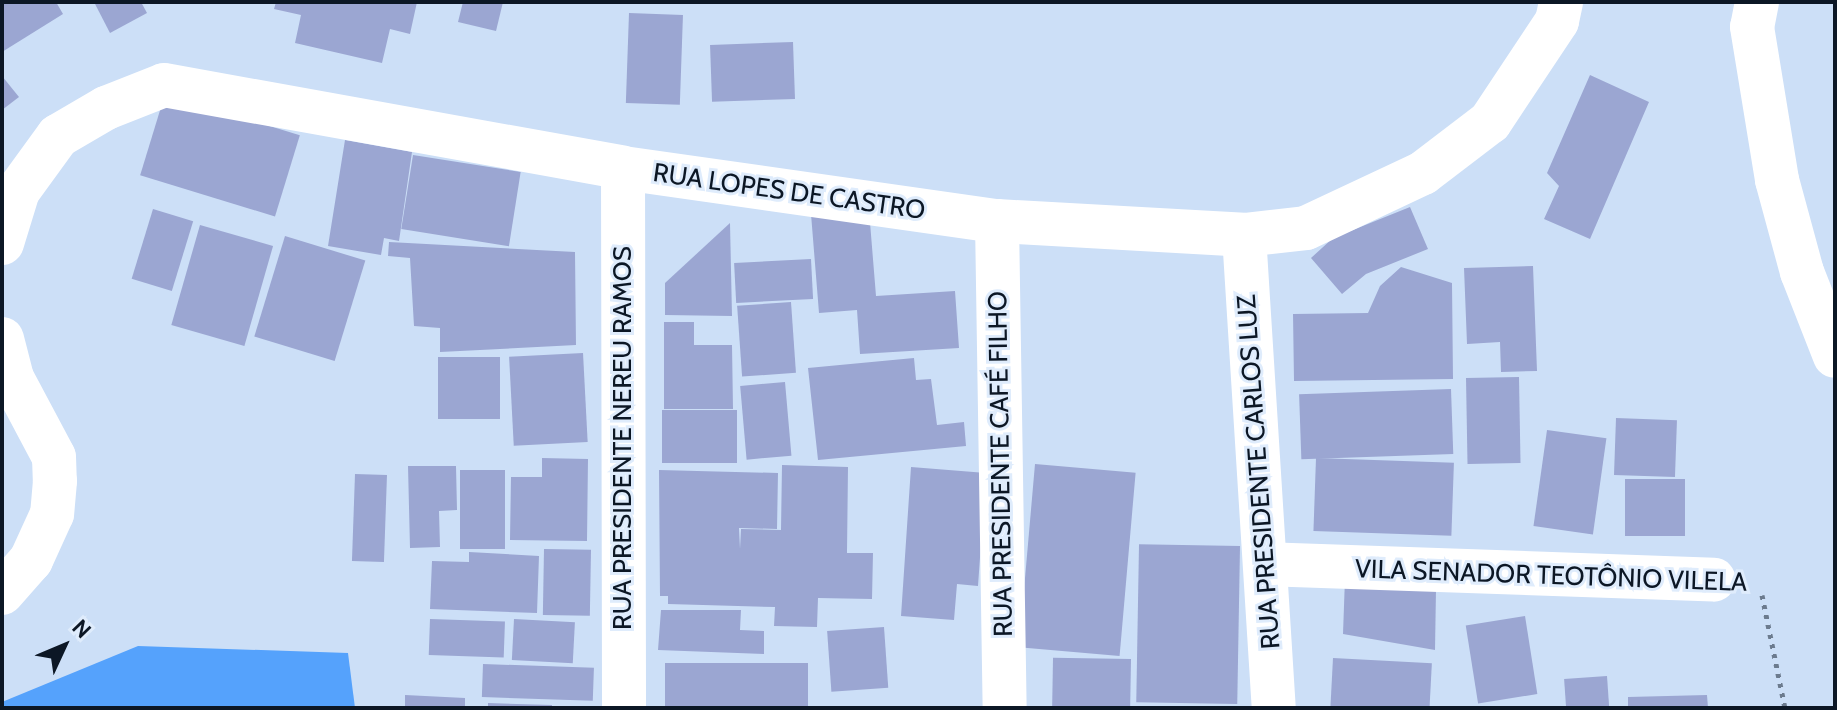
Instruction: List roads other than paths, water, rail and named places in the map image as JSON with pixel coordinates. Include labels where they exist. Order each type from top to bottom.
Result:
[{"type":"street","name":"RUA LOPES DE CASTRO","points":[[2,243],[18,191],[58,136],[106,108],[164,85],[623,168],[997,221],[1244,235],[1306,228],[1423,173],[1490,122],[1557,21],[1561,2]]},
{"type":"street","points":[[1757,2],[1752,27],[1777,180],[1802,272],[1835,356]]},
{"type":"street","name":"RUA PRESIDENTE NEREU RAMOS","points":[[623,168],[624,708]]},
{"type":"street","name":"RUA PRESIDENTE CAFÉ FILHO","points":[[997,221],[1005,708]]},
{"type":"street","name":"RUA PRESIDENTE CARLOS LUZ","points":[[1244,235],[1274,708]]},
{"type":"street","points":[[2,339],[12,378],[54,457],[55,481],[52,514],[31,560],[2,593]]},
{"type":"street","name":"VILA SENADOR TEOTÔNIO VILELA","points":[[1266,564],[1714,580]]}]
